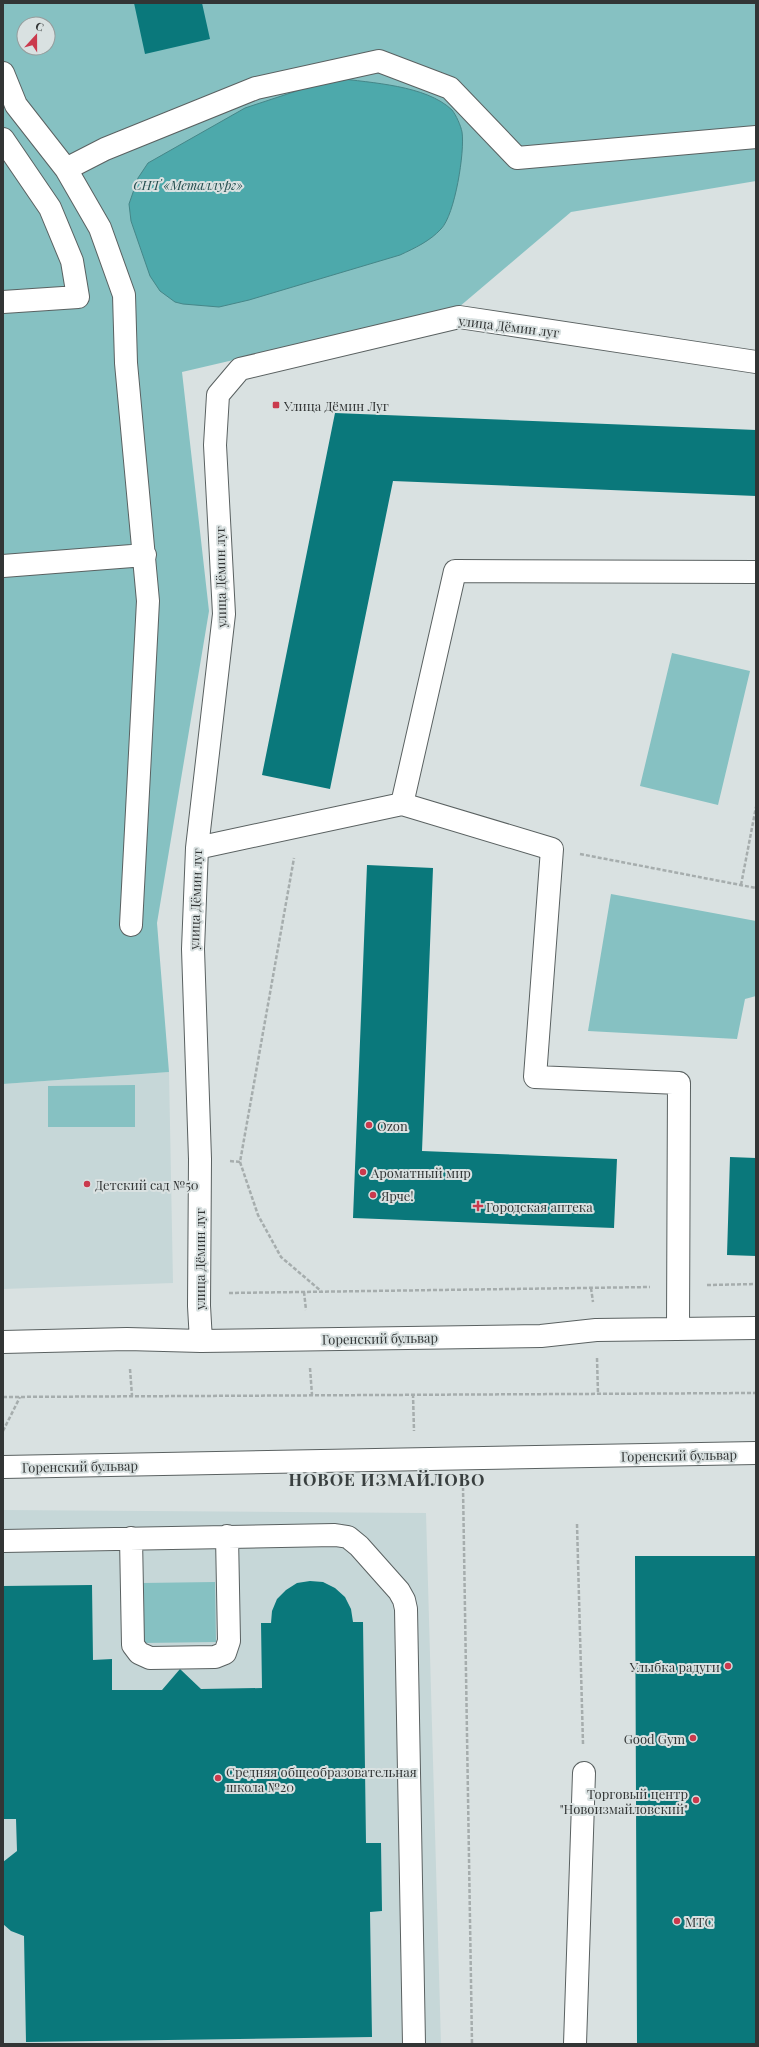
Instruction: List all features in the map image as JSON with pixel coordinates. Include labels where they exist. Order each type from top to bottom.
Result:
[{"type":"street","points":[[66,169],[105,149],[256,88],[379,61],[450,88],[517,158],[756,137]]},
{"type":"street","points":[[3,73],[16,105],[66,169],[100,228],[124,295],[126,363],[145,555],[148,602],[131,925]]},
{"type":"street","points":[[3,139],[50,208],[72,261],[78,297],[3,302]]},
{"type":"street","name":"улица Дёмин луг","points":[[201,1341],[199,1306],[200,1159],[193,949],[197,848],[224,614],[215,445],[218,395],[240,369],[459,317],[756,362]]},
{"type":"street","points":[[3,566],[145,555]]},
{"type":"street","points":[[402,804],[455,571],[756,572]]},
{"type":"street","points":[[197,848],[402,804],[552,849],[536,1077],[679,1083],[678,1329]]},
{"type":"street","name":"Горенский бульвар","points":[[3,1342],[127,1339],[201,1341],[541,1336],[596,1330],[756,1328]]},
{"type":"street","name":"Горенский бульвар","points":[[3,1467],[756,1453]]},
{"type":"street","points":[[3,1541],[335,1535],[348,1537],[359,1546],[399,1591],[404,1600],[406,1609],[414,2044]]},
{"type":"street","points":[[131,1538],[133,1645],[139,1653],[150,1658],[215,1657],[225,1652],[229,1641],[227,1536]]},
{"type":"street","points":[[575,2044],[584,1773]]},
{"type":"path","points":[[741,885],[756,807]]},
{"type":"path","points":[[300,826],[240,1162],[258,1215],[281,1257],[322,1291]]},
{"type":"path","points":[[552,849],[756,888]]},
{"type":"path","points":[[200,1159],[240,1162]]},
{"type":"path","points":[[228,1293],[756,1284]]},
{"type":"path","points":[[304,1292],[307,1315]]},
{"type":"path","points":[[310,1360],[312,1395]]},
{"type":"path","points":[[3,1397],[756,1393]]},
{"type":"path","points":[[413,1394],[414,1433]]},
{"type":"path","points":[[3,1430],[20,1397]]},
{"type":"path","points":[[463,1486],[472,2044]]},
{"type":"path","points":[[577,1524],[584,1773]]},
{"type":"shaded area","points":[[336,78],[397,86],[413,90],[428,95],[441,102],[454,112],[462,132],[462,153],[455,197],[451,211],[441,229],[427,241],[400,255],[249,300],[219,307],[175,302],[160,291],[150,276],[131,221],[129,204],[138,178],[148,163],[245,108]]},
{"type":"shaded area","name":"Детский сад №50","points":[[169,1072],[173,1283],[3,1289],[3,1084]]},
{"type":"shaded area","name":"Средняя общеобразовательная школа №20","points":[[3,1510],[426,1513],[441,2044],[3,2044]]},
{"type":"green space","name":"СНТ «Металлург»","points":[[3,3],[756,3],[756,181],[571,212],[459,307],[182,372],[209,611],[157,923],[169,1072],[3,1084]]},
{"type":"green space","points":[[672,653],[750,671],[718,805],[640,786]]},
{"type":"green space","points":[[611,894],[756,921],[756,996],[745,999],[737,1039],[588,1031]]},
{"type":"green space","points":[[135,1085],[135,1127],[48,1127],[48,1086]]},
{"type":"green space","points":[[215,1582],[216,1642],[143,1643],[142,1583]]},
{"type":"building","points":[[134,3],[202,3],[210,39],[145,54]]},
{"type":"building","points":[[335,413],[756,430],[756,496],[393,481],[330,789],[262,775]]},
{"type":"building","points":[[367,865],[433,868],[422,1151],[617,1159],[614,1228],[353,1218]]},
{"type":"building","points":[[730,1157],[756,1158],[756,1256],[727,1255]]},
{"type":"building","name":"Торговый центр \"Новоизмайловский\"","points":[[635,1556],[756,1556],[756,2044],[637,2044]]},
{"type":"building","name":"Средняя общеобразовательная школа №20","points":[[310,1581],[323,1582],[335,1588],[345,1597],[351,1609],[353,1622],[363,1622],[366,1843],[381,1843],[382,1911],[370,1912],[372,2037],[26,2042],[24,1936],[11,1931],[3,1924],[3,1862],[17,1851],[16,1819],[3,1819],[3,1586],[92,1585],[93,1660],[112,1659],[112,1690],[162,1690],[180,1669],[201,1689],[262,1688],[261,1623],[271,1623],[272,1611],[277,1599],[286,1590],[297,1583]]},
{"type":"place","name":"Улица Дёмин Луг","points":[[276,405]]},
{"type":"place","name":"Ozon","points":[[369,1125]]},
{"type":"place","name":"Ароматный мир","points":[[363,1172]]},
{"type":"place","name":"Детский сад №50","points":[[87,1184]]},
{"type":"place","name":"Ярче!","points":[[373,1195]]},
{"type":"place","name":"Городская аптека","points":[[478,1206]]},
{"type":"place","name":"Улыбка радуги","points":[[728,1666]]},
{"type":"place","name":"Good Gym","points":[[693,1738]]},
{"type":"place","name":"Средняя общеобразовательная школа №20","points":[[218,1778]]},
{"type":"place","name":"Торговый центр \"Новоизмайловский\"","points":[[696,1800]]},
{"type":"place","name":"МТС","points":[[677,1921]]},
{"type":"district","name":"НОВОЕ ИЗМАЙЛОВО","points":[[387,1479]]}]
